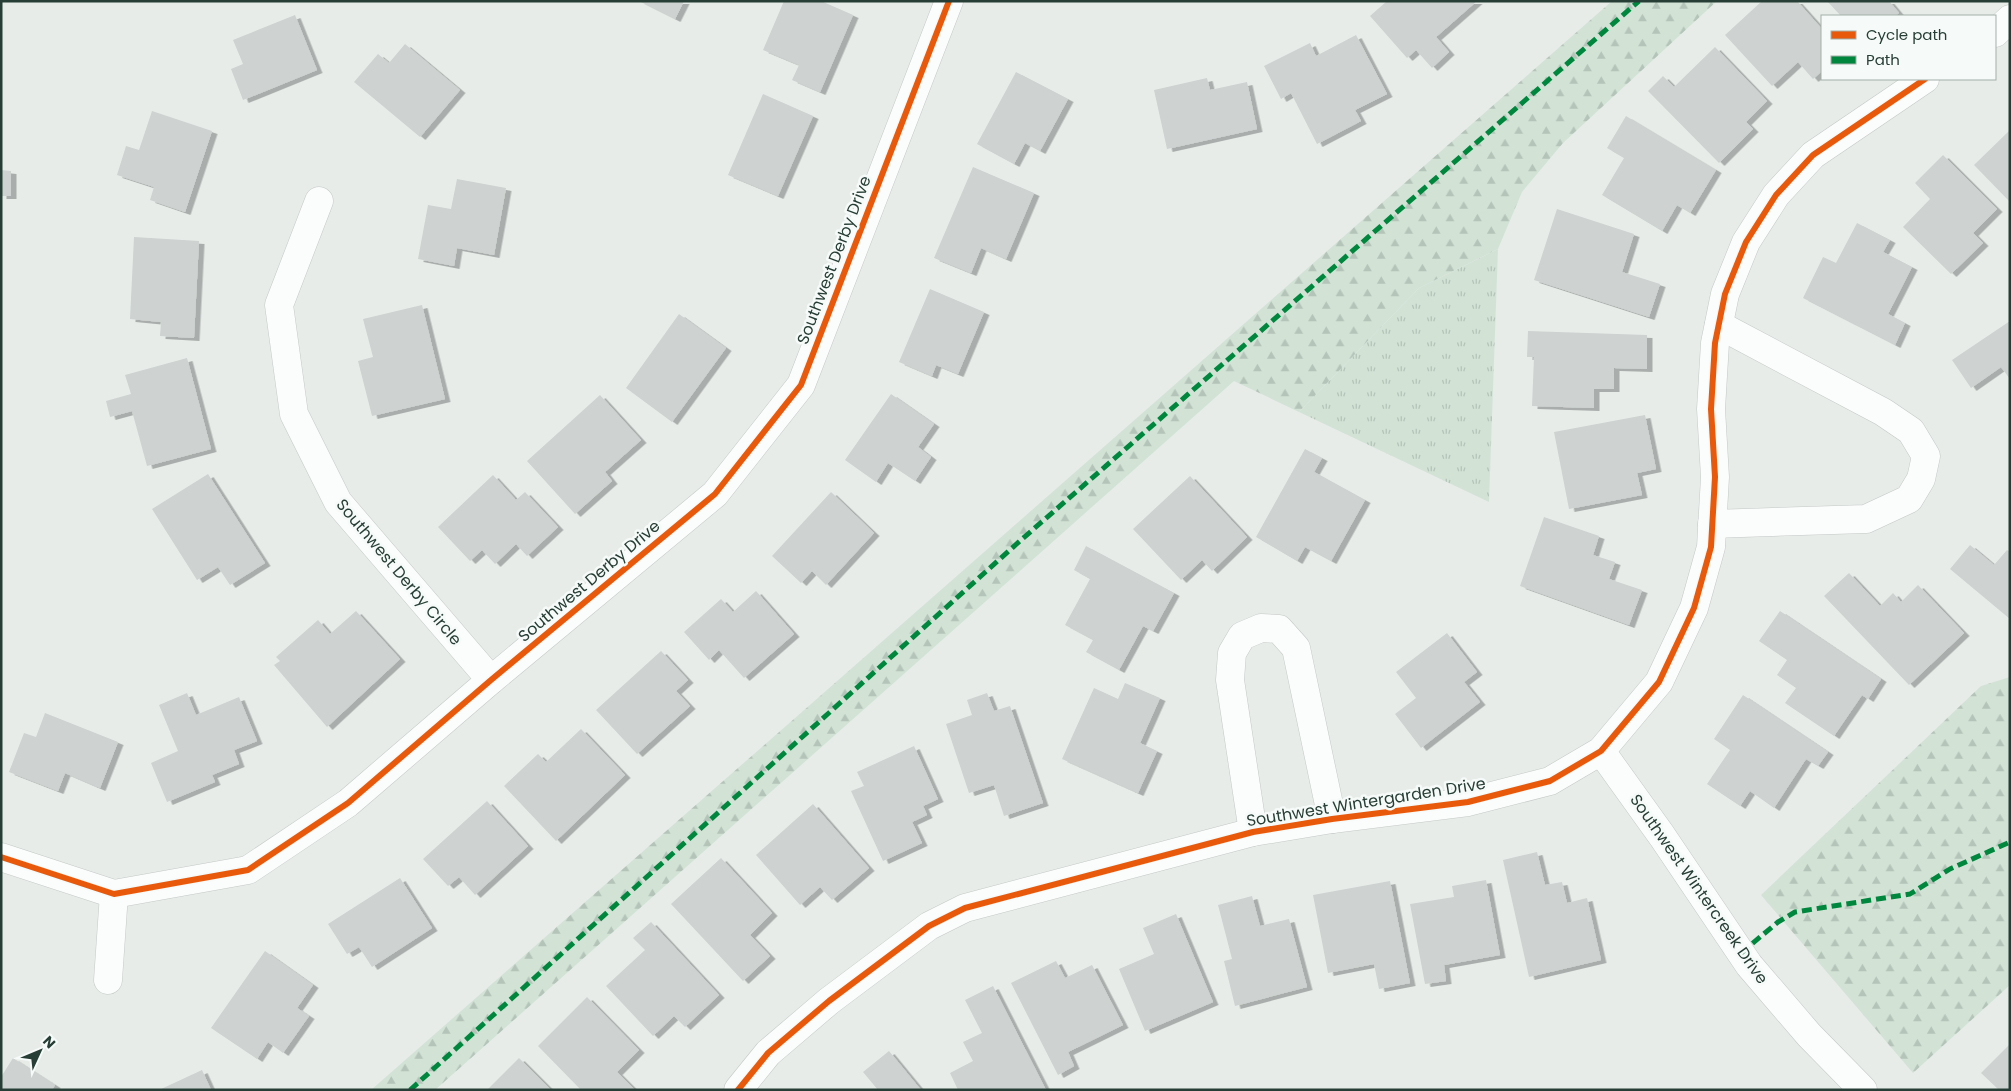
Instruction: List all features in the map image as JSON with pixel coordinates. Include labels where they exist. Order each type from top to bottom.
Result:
[{"type":"street","name":"Southwest Derby Drive","points":[[1,858],[114,894],[248,870],[348,803],[491,680],[715,494],[801,385],[949,1]]},
{"type":"street","points":[[1996,32],[2010,19]]},
{"type":"street","name":"Southwest Wintergarden Drive","points":[[738,1090],[768,1053],[829,1001],[929,926],[964,908],[1253,832],[1468,802],[1550,781],[1601,751],[1659,682],[1694,608],[1711,547],[1715,477],[1711,409],[1715,343],[1725,294],[1746,242],[1776,195],[1813,155],[1924,80]]},
{"type":"street","name":"Southwest Derby Circle","points":[[319,201],[279,305],[294,414],[338,502],[491,680]]},
{"type":"street","points":[[1712,524],[1866,518],[1909,499],[1921,479],[1926,456],[1911,431],[1884,412],[1719,326]]},
{"type":"street","points":[[1253,832],[1230,680],[1232,653],[1242,636],[1261,628],[1279,629],[1296,648],[1332,820]]},
{"type":"street","name":"Southwest Wintercreek Drive","points":[[1601,751],[1662,836],[1749,965],[1809,1035],[1862,1090]]},
{"type":"street","points":[[108,980],[114,894]]},
{"type":"green space","points":[[1612,1],[1717,1],[1563,143],[1522,192],[1498,249],[1419,288],[1299,412],[1234,381],[435,1090],[371,1090]]},
{"type":"green space","points":[[1498,249],[1489,502],[1299,412],[1419,288]]},
{"type":"green space","points":[[2010,677],[2010,985],[1913,1073],[1761,895],[1981,686]]},
{"type":"building","points":[[639,1],[684,1],[675,19]]},
{"type":"building","points":[[784,1],[821,1],[853,15],[820,92],[792,80],[799,65],[763,50]]},
{"type":"building","points":[[1387,1],[1477,1],[1436,37],[1449,52],[1432,68],[1416,50],[1407,58],[1370,16]]},
{"type":"building","points":[[1762,1],[1797,1],[1821,28],[1821,72],[1813,79],[1798,62],[1772,86],[1725,35]]},
{"type":"building","points":[[1827,1],[1889,1],[1899,13],[1896,15],[1840,15]]},
{"type":"building","points":[[295,15],[317,70],[243,100],[231,69],[243,64],[233,40]]},
{"type":"building","points":[[1356,35],[1387,94],[1355,110],[1361,121],[1317,144],[1291,93],[1281,99],[1264,66],[1310,43],[1316,56]]},
{"type":"building","points":[[405,44],[460,90],[420,137],[354,82],[378,54],[389,63]]},
{"type":"building","points":[[1715,47],[1767,101],[1746,122],[1753,129],[1719,163],[1648,91],[1663,76],[1674,87]]},
{"type":"building","points":[[1016,72],[1068,99],[1040,151],[1025,143],[1014,164],[977,144]]},
{"type":"building","points":[[1207,78],[1210,90],[1247,82],[1257,129],[1167,149],[1154,90]]},
{"type":"building","points":[[763,94],[813,116],[778,196],[728,175]]},
{"type":"building","points":[[152,111],[212,131],[185,212],[150,200],[154,187],[117,175],[126,146],[139,150]]},
{"type":"building","points":[[1626,116],[1716,170],[1690,213],[1677,205],[1662,231],[1602,195],[1624,158],[1607,148]]},
{"type":"building","points":[[2010,130],[2010,202],[1974,165]]},
{"type":"building","points":[[1943,155],[1997,209],[1973,233],[1983,243],[1951,274],[1903,227],[1930,199],[1915,183]]},
{"type":"building","points":[[973,167],[1034,193],[1006,259],[981,248],[971,273],[934,258]]},
{"type":"building","points":[[1,170],[11,171],[11,196],[1,196]]},
{"type":"building","points":[[457,179],[506,188],[494,255],[457,248],[454,266],[418,259],[428,205],[451,209]]},
{"type":"building","points":[[1557,209],[1634,234],[1622,272],[1660,284],[1649,317],[1534,280]]},
{"type":"building","points":[[1857,223],[1890,240],[1883,252],[1912,267],[1888,314],[1905,323],[1895,345],[1803,298],[1823,257],[1836,263]]},
{"type":"building","points":[[134,237],[199,241],[194,338],[160,336],[161,322],[130,319]]},
{"type":"building","points":[[930,289],[984,312],[958,374],[936,365],[932,376],[899,362]]},
{"type":"building","points":[[422,305],[445,399],[372,416],[358,361],[373,357],[363,319]]},
{"type":"building","points":[[679,314],[726,348],[672,422],[626,388]]},
{"type":"building","points":[[2010,321],[2010,379],[2001,367],[1971,388],[1952,360]]},
{"type":"building","points":[[1528,331],[1647,335],[1647,369],[1614,368],[1614,389],[1594,389],[1594,408],[1532,406],[1534,357],[1527,357]]},
{"type":"building","points":[[187,358],[211,449],[147,466],[132,411],[110,417],[106,401],[131,394],[125,375]]},
{"type":"building","points":[[891,394],[934,424],[918,447],[931,457],[915,481],[888,463],[876,482],[845,460]]},
{"type":"building","points":[[600,395],[641,440],[605,472],[612,481],[575,514],[527,461]]},
{"type":"building","points":[[1645,415],[1656,469],[1637,473],[1642,495],[1569,509],[1554,432]]},
{"type":"building","points":[[1305,449],[1322,458],[1314,472],[1365,500],[1331,561],[1305,547],[1297,561],[1256,537]]},
{"type":"building","points":[[208,474],[265,563],[230,585],[218,567],[197,580],[152,509]]},
{"type":"building","points":[[493,475],[516,500],[525,492],[558,527],[527,556],[516,544],[495,564],[482,550],[470,561],[438,527]]},
{"type":"building","points":[[1190,476],[1247,537],[1212,571],[1202,560],[1181,580],[1133,529]]},
{"type":"building","points":[[831,492],[874,533],[826,585],[812,571],[801,583],[772,556]]},
{"type":"building","points":[[1544,517],[1599,536],[1593,555],[1615,562],[1609,579],[1642,590],[1629,625],[1520,586]]},
{"type":"building","points":[[1970,545],[1994,565],[2007,550],[2010,552],[2010,619],[1950,569]]},
{"type":"building","points":[[1086,546],[1174,593],[1153,631],[1143,626],[1119,670],[1086,652],[1093,640],[1065,625],[1090,579],[1074,570]]},
{"type":"building","points":[[1849,573],[1880,606],[1893,593],[1901,602],[1918,585],[1964,633],[1909,685],[1824,596]]},
{"type":"building","points":[[756,591],[794,634],[744,678],[719,650],[709,660],[684,632],[721,599],[733,612]]},
{"type":"building","points":[[356,611],[400,659],[327,727],[274,665],[280,661],[276,657],[318,620],[330,634]]},
{"type":"building","points":[[1780,611],[1881,679],[1868,699],[1862,695],[1834,736],[1785,703],[1796,688],[1777,675],[1787,660],[1759,641]]},
{"type":"building","points":[[1447,633],[1477,672],[1464,682],[1480,702],[1421,748],[1395,714],[1416,698],[1396,672]]},
{"type":"building","points":[[661,651],[688,680],[676,691],[690,706],[637,754],[596,710]]},
{"type":"building","points":[[1125,683],[1160,698],[1140,743],[1157,751],[1138,793],[1062,759],[1094,688],[1118,699]]},
{"type":"building","points":[[187,693],[196,715],[239,697],[257,741],[234,750],[239,764],[212,775],[215,782],[167,802],[151,763],[178,751],[159,705]]},
{"type":"building","points":[[987,693],[994,711],[1010,706],[1043,803],[1004,816],[994,785],[969,793],[946,724],[972,715],[967,700]]},
{"type":"building","points":[[1743,695],[1828,752],[1818,766],[1806,759],[1774,808],[1750,791],[1740,806],[1707,784],[1730,750],[1714,739]]},
{"type":"building","points":[[45,713],[118,742],[100,788],[65,773],[58,791],[9,772],[24,733],[36,737]]},
{"type":"building","points":[[581,729],[625,775],[556,841],[504,786],[538,754],[546,762]]},
{"type":"building","points":[[914,746],[938,799],[923,806],[927,815],[912,822],[922,843],[883,861],[851,791],[864,786],[857,772]]},
{"type":"building","points":[[487,801],[528,846],[475,895],[459,877],[448,886],[423,859]]},
{"type":"building","points":[[813,804],[869,868],[832,900],[820,887],[800,905],[756,855]]},
{"type":"building","points":[[1537,852],[1545,885],[1562,882],[1567,903],[1587,898],[1601,960],[1529,977],[1503,860]]},
{"type":"building","points":[[721,858],[772,913],[750,935],[770,956],[743,981],[671,904]]},
{"type":"building","points":[[400,878],[432,928],[372,967],[359,947],[347,954],[328,924]]},
{"type":"building","points":[[1486,880],[1500,955],[1444,965],[1446,981],[1425,984],[1410,904],[1454,897],[1452,886]]},
{"type":"building","points":[[1390,881],[1410,983],[1379,989],[1374,964],[1328,973],[1313,895]]},
{"type":"building","points":[[1252,896],[1260,926],[1289,919],[1307,987],[1235,1006],[1224,961],[1232,959],[1218,905]]},
{"type":"building","points":[[1176,914],[1213,1002],[1145,1031],[1119,969],[1154,954],[1143,928]]},
{"type":"building","points":[[651,922],[719,995],[685,1027],[674,1016],[653,1036],[606,986],[645,950],[633,938]]},
{"type":"building","points":[[265,951],[313,985],[297,1008],[309,1016],[283,1053],[268,1042],[257,1059],[211,1028]]},
{"type":"building","points":[[1056,961],[1065,978],[1092,965],[1123,1025],[1068,1052],[1074,1066],[1058,1075],[1011,983]]},
{"type":"building","points":[[993,986],[1046,1090],[958,1090],[950,1073],[973,1061],[963,1042],[982,1033],[965,1000]]},
{"type":"building","points":[[587,997],[639,1050],[617,1072],[635,1090],[581,1090],[538,1046]]},
{"type":"building","points":[[2010,1044],[2010,1090],[1999,1090],[1981,1073]]},
{"type":"building","points":[[889,1051],[921,1090],[878,1090],[863,1072]]},
{"type":"building","points":[[13,1058],[55,1085],[52,1090],[1,1090],[1,1077]]},
{"type":"building","points":[[519,1058],[551,1090],[487,1090]]},
{"type":"building","points":[[202,1070],[211,1090],[159,1090]]},
{"type":"marked path","points":[[410,1090],[1021,540],[1639,1]]},
{"type":"marked path","points":[[1741,953],[1778,922],[1795,912],[1910,894],[1950,869],[2010,842]]},
{"type":"cycle path","points":[[1,857],[114,894],[248,870],[348,803],[491,680],[715,494],[801,385],[949,1]]},
{"type":"cycle path","points":[[738,1090],[768,1053],[829,1001],[929,926],[965,908],[1253,832],[1332,819],[1468,802],[1550,781],[1601,751],[1659,682],[1694,608],[1711,547],[1715,477],[1711,409],[1715,343],[1725,294],[1746,242],[1776,195],[1813,155],[1924,80]]}]
